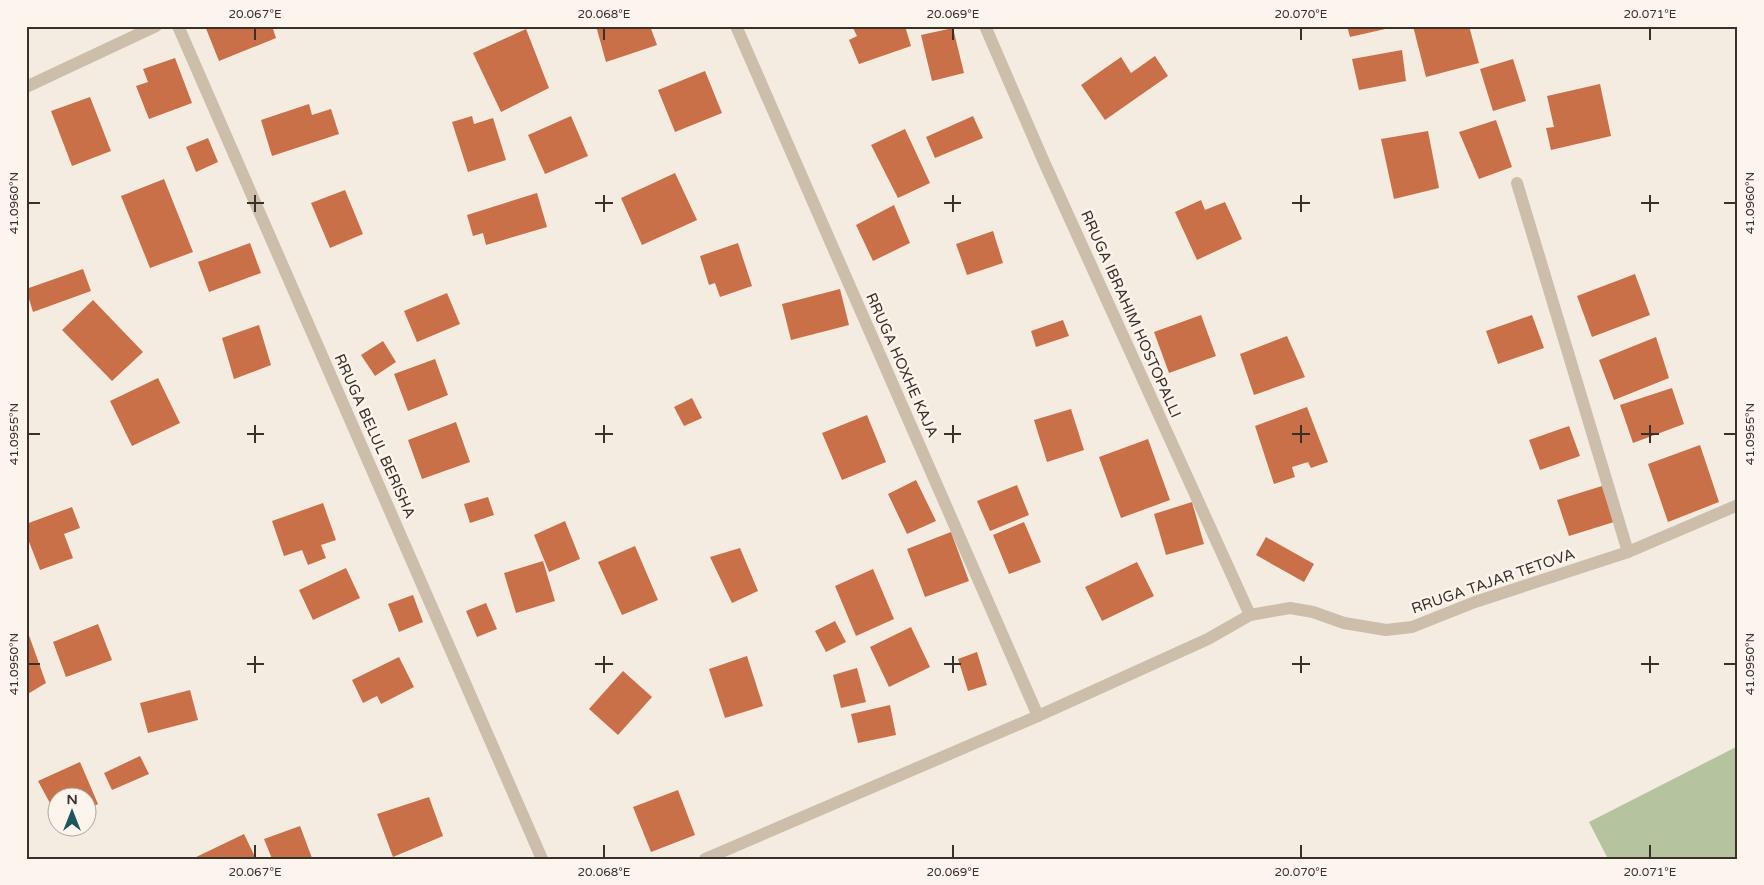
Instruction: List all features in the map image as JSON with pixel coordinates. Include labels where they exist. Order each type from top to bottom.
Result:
[{"type":"street","points":[[26,87],[156,26]]},
{"type":"street","name":"RRUGA BELUL BERISHA","points":[[178,26],[542,859]]},
{"type":"street","name":"RRUGA HOXHE KAJA","points":[[736,26],[1038,716]]},
{"type":"street","name":"RRUGA IBRAHIM HOSTOPALLI","points":[[985,26],[1044,162],[1250,614]]},
{"type":"street","points":[[1517,183],[1628,552]]},
{"type":"street","name":"RRUGA TAJAR TETOVA","points":[[1250,614],[1290,608],[1313,612],[1344,623],[1386,630],[1412,626],[1475,602],[1628,552],[1738,505]]},
{"type":"street","points":[[705,859],[1038,716],[1208,639],[1250,614]]},
{"type":"green space","points":[[1738,746],[1738,859],[1608,859],[1589,822]]},
{"type":"building","points":[[205,26],[272,26],[276,38],[219,61]]},
{"type":"building","points":[[596,26],[650,26],[657,45],[606,62]]},
{"type":"building","points":[[852,26],[905,26],[911,46],[859,64],[849,40],[857,36]]},
{"type":"building","points":[[1347,26],[1394,26],[1394,27],[1350,37]]},
{"type":"building","points":[[1413,26],[1469,26],[1479,63],[1426,77]]},
{"type":"building","points":[[953,28],[964,73],[932,81],[921,35]]},
{"type":"building","points":[[526,29],[549,88],[501,112],[473,53]]},
{"type":"building","points":[[1402,50],[1406,81],[1359,90],[1352,59]]},
{"type":"building","points":[[1155,56],[1168,76],[1105,120],[1081,85],[1121,57],[1131,73]]},
{"type":"building","points":[[175,58],[192,103],[149,119],[136,86],[148,82],[143,69]]},
{"type":"building","points":[[1513,59],[1526,101],[1493,111],[1480,69]]},
{"type":"building","points":[[705,71],[722,113],[675,132],[658,90]]},
{"type":"building","points":[[1600,84],[1611,136],[1551,150],[1546,128],[1554,127],[1547,96]]},
{"type":"building","points":[[90,97],[111,151],[72,166],[51,111]]},
{"type":"building","points":[[309,104],[312,115],[331,109],[339,134],[272,156],[261,120]]},
{"type":"building","points":[[472,116],[474,124],[493,118],[506,160],[468,172],[452,122]]},
{"type":"building","points":[[571,116],[588,156],[545,174],[528,135]]},
{"type":"building","points":[[973,116],[983,138],[935,158],[926,137]]},
{"type":"building","points":[[1496,120],[1512,167],[1479,179],[1459,132]]},
{"type":"building","points":[[905,129],[930,183],[898,198],[871,145]]},
{"type":"building","points":[[1428,131],[1439,188],[1394,199],[1381,139]]},
{"type":"building","points":[[208,138],[218,162],[196,172],[186,147]]},
{"type":"building","points":[[675,173],[697,220],[642,245],[621,198]]},
{"type":"building","points":[[164,179],[193,252],[150,268],[121,196]]},
{"type":"building","points":[[345,190],[363,234],[330,248],[311,203]]},
{"type":"building","points":[[537,193],[547,227],[486,245],[483,233],[473,236],[467,215]]},
{"type":"building","points":[[1201,200],[1205,210],[1225,202],[1242,239],[1197,260],[1175,212]]},
{"type":"building","points":[[894,205],[910,243],[873,261],[856,225]]},
{"type":"building","points":[[993,231],[1003,263],[967,275],[956,244]]},
{"type":"building","points":[[250,243],[261,273],[209,292],[198,262]]},
{"type":"building","points":[[738,243],[752,286],[720,297],[715,283],[709,285],[700,256]]},
{"type":"building","points":[[83,269],[91,291],[33,312],[26,289]]},
{"type":"building","points":[[1635,274],[1650,315],[1592,337],[1577,296]]},
{"type":"building","points":[[840,289],[849,325],[791,340],[782,304]]},
{"type":"building","points":[[447,293],[460,324],[417,342],[404,311]]},
{"type":"building","points":[[93,300],[143,352],[112,381],[62,330]]},
{"type":"building","points":[[1201,315],[1216,356],[1169,373],[1154,332]]},
{"type":"building","points":[[1532,315],[1544,348],[1498,364],[1486,331]]},
{"type":"building","points":[[1063,320],[1069,336],[1036,347],[1031,331]]},
{"type":"building","points":[[259,325],[271,365],[234,379],[222,338]]},
{"type":"building","points":[[1287,336],[1305,377],[1254,395],[1240,354]]},
{"type":"building","points":[[1656,337],[1669,378],[1614,400],[1599,360]]},
{"type":"building","points":[[383,341],[396,362],[375,376],[361,355]]},
{"type":"building","points":[[435,359],[448,395],[408,411],[394,374]]},
{"type":"building","points":[[158,378],[180,423],[132,446],[110,401]]},
{"type":"building","points":[[1672,388],[1684,424],[1633,443],[1620,405]]},
{"type":"building","points":[[692,398],[702,418],[684,426],[674,407]]},
{"type":"building","points":[[1307,407],[1328,462],[1311,468],[1308,462],[1292,467],[1295,477],[1274,484],[1255,426]]},
{"type":"building","points":[[1071,409],[1084,450],[1047,462],[1034,420]]},
{"type":"building","points":[[867,415],[886,462],[842,480],[822,433]]},
{"type":"building","points":[[456,422],[470,462],[422,479],[408,440]]},
{"type":"building","points":[[1569,426],[1580,456],[1540,470],[1529,440]]},
{"type":"building","points":[[1148,439],[1170,500],[1121,518],[1099,457]]},
{"type":"building","points":[[1700,445],[1719,502],[1668,522],[1648,464]]},
{"type":"building","points":[[916,480],[936,521],[907,534],[888,494]]},
{"type":"building","points":[[1017,485],[1029,515],[990,531],[977,501]]},
{"type":"building","points":[[1602,486],[1614,522],[1569,536],[1557,500]]},
{"type":"building","points":[[488,497],[494,515],[470,523],[464,504]]},
{"type":"building","points":[[1192,502],[1204,544],[1166,555],[1154,514]]},
{"type":"building","points":[[323,503],[336,540],[321,545],[326,558],[308,565],[302,550],[284,556],[272,521]]},
{"type":"building","points":[[72,507],[80,528],[64,534],[73,558],[40,570],[26,534],[26,524]]},
{"type":"building","points":[[565,521],[580,559],[549,572],[534,535]]},
{"type":"building","points":[[1024,522],[1041,562],[1009,574],[993,535]]},
{"type":"building","points":[[951,532],[969,581],[925,597],[907,549]]},
{"type":"building","points":[[1266,537],[1314,564],[1304,582],[1256,555]]},
{"type":"building","points":[[635,546],[658,600],[622,615],[598,562]]},
{"type":"building","points":[[740,548],[758,591],[732,603],[710,557]]},
{"type":"building","points":[[543,561],[555,601],[516,613],[504,573]]},
{"type":"building","points":[[1137,562],[1154,596],[1102,621],[1085,587]]},
{"type":"building","points":[[346,568],[360,598],[313,620],[299,590]]},
{"type":"building","points":[[873,569],[894,619],[856,636],[835,586]]},
{"type":"building","points":[[413,595],[423,622],[399,632],[388,604]]},
{"type":"building","points":[[486,603],[497,629],[477,637],[466,611]]},
{"type":"building","points":[[835,621],[846,642],[826,652],[815,631]]},
{"type":"building","points":[[98,624],[112,660],[66,677],[53,642]]},
{"type":"building","points":[[26,627],[46,683],[26,695]]},
{"type":"building","points":[[911,627],[930,667],[889,687],[870,647]]},
{"type":"building","points":[[977,652],[987,685],[968,691],[958,659]]},
{"type":"building","points":[[747,656],[763,706],[725,718],[709,669]]},
{"type":"building","points":[[399,657],[414,687],[381,704],[377,696],[363,703],[352,680]]},
{"type":"building","points":[[857,668],[866,702],[841,708],[833,675]]},
{"type":"building","points":[[623,671],[652,697],[618,735],[589,709]]},
{"type":"building","points":[[190,690],[198,720],[148,733],[140,703]]},
{"type":"building","points":[[890,705],[896,735],[858,743],[851,714]]},
{"type":"building","points":[[140,756],[149,774],[112,790],[104,773]]},
{"type":"building","points":[[80,762],[91,788],[48,788],[48,800],[38,781]]},
{"type":"building","points":[[678,790],[695,835],[651,852],[633,807]]},
{"type":"building","points":[[429,797],[443,836],[393,857],[377,814]]},
{"type":"building","points":[[300,826],[312,858],[272,859],[264,839]]},
{"type":"building","points":[[244,834],[256,859],[192,859]]}]
